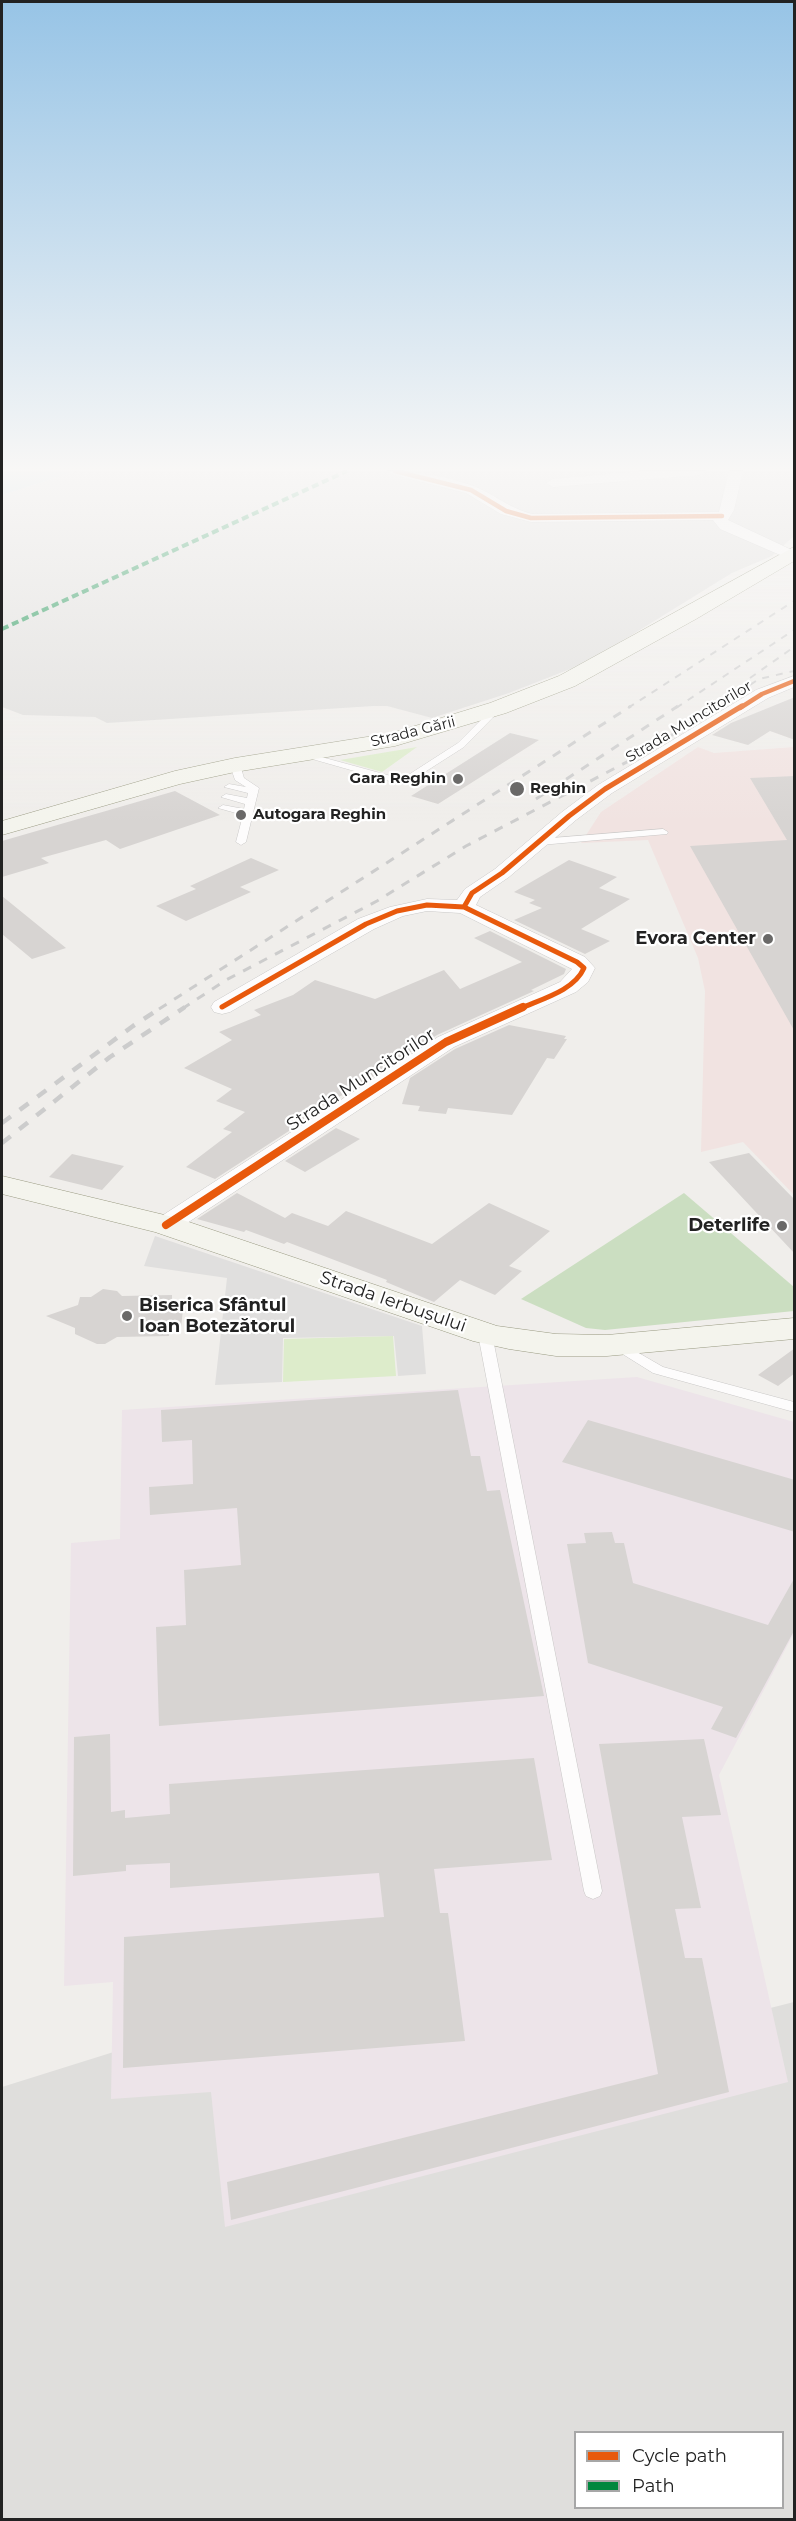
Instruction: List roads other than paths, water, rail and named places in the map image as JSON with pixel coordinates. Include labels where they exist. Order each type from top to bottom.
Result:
[{"type":"main road","name":"Strada Gării","points":[[2,828],[175,778],[235,765],[395,739],[498,708],[567,681],[734,589]]},
{"type":"main road","name":"Strada Ierbușului","points":[[2,1185],[165,1225],[485,1334],[540,1344],[618,1345],[795,1329]]},
{"type":"street","name":"Strada Muncitorilor","points":[[464,907],[472,893],[605,789],[762,694],[795,681]]},
{"type":"street","name":"Strada Muncitorilor","points":[[165,1225],[446,1042],[568,987],[580,978],[584,968],[577,962],[464,907],[427,905],[397,911],[366,924],[222,1007]]},
{"type":"lane","points":[[303,755],[403,782],[461,745],[498,708]]},
{"type":"lane","points":[[235,765],[240,780],[252,786],[251,803],[241,842]]},
{"type":"lane","points":[[251,803],[226,797],[251,803]]},
{"type":"lane","points":[[540,842],[663,832]]},
{"type":"lane","points":[[485,1334],[593,1891]]},
{"type":"lane","points":[[618,1345],[658,1370],[795,1407]]},
{"type":"railway","points":[[628,708],[794,601]]},
{"type":"railway","points":[[676,708],[794,630]]},
{"type":"railway","points":[[750,678],[794,647]]},
{"type":"railway","points":[[715,708],[759,679],[794,671]]},
{"type":"railway","points":[[159,1009],[631,706]]},
{"type":"railway","points":[[536,799],[678,706]]},
{"type":"railway","points":[[182,1009],[226,980],[377,901],[466,846],[644,753],[717,706]]},
{"type":"railway","points":[[2,1123],[162,1007]]},
{"type":"railway","points":[[2,1143],[110,1057],[182,1009]]},
{"type":"place","name":"Gara Reghin","points":[[458,779]]},
{"type":"place","name":"Reghin","points":[[517,789]]},
{"type":"place","name":"Autogara Reghin","points":[[241,815]]},
{"type":"place","name":"Evora Center","points":[[768,939]]},
{"type":"place","name":"Deterlife","points":[[782,1226]]},
{"type":"place","name":"Biserica Sfântul Ioan Botezătorul","points":[[127,1316]]}]
